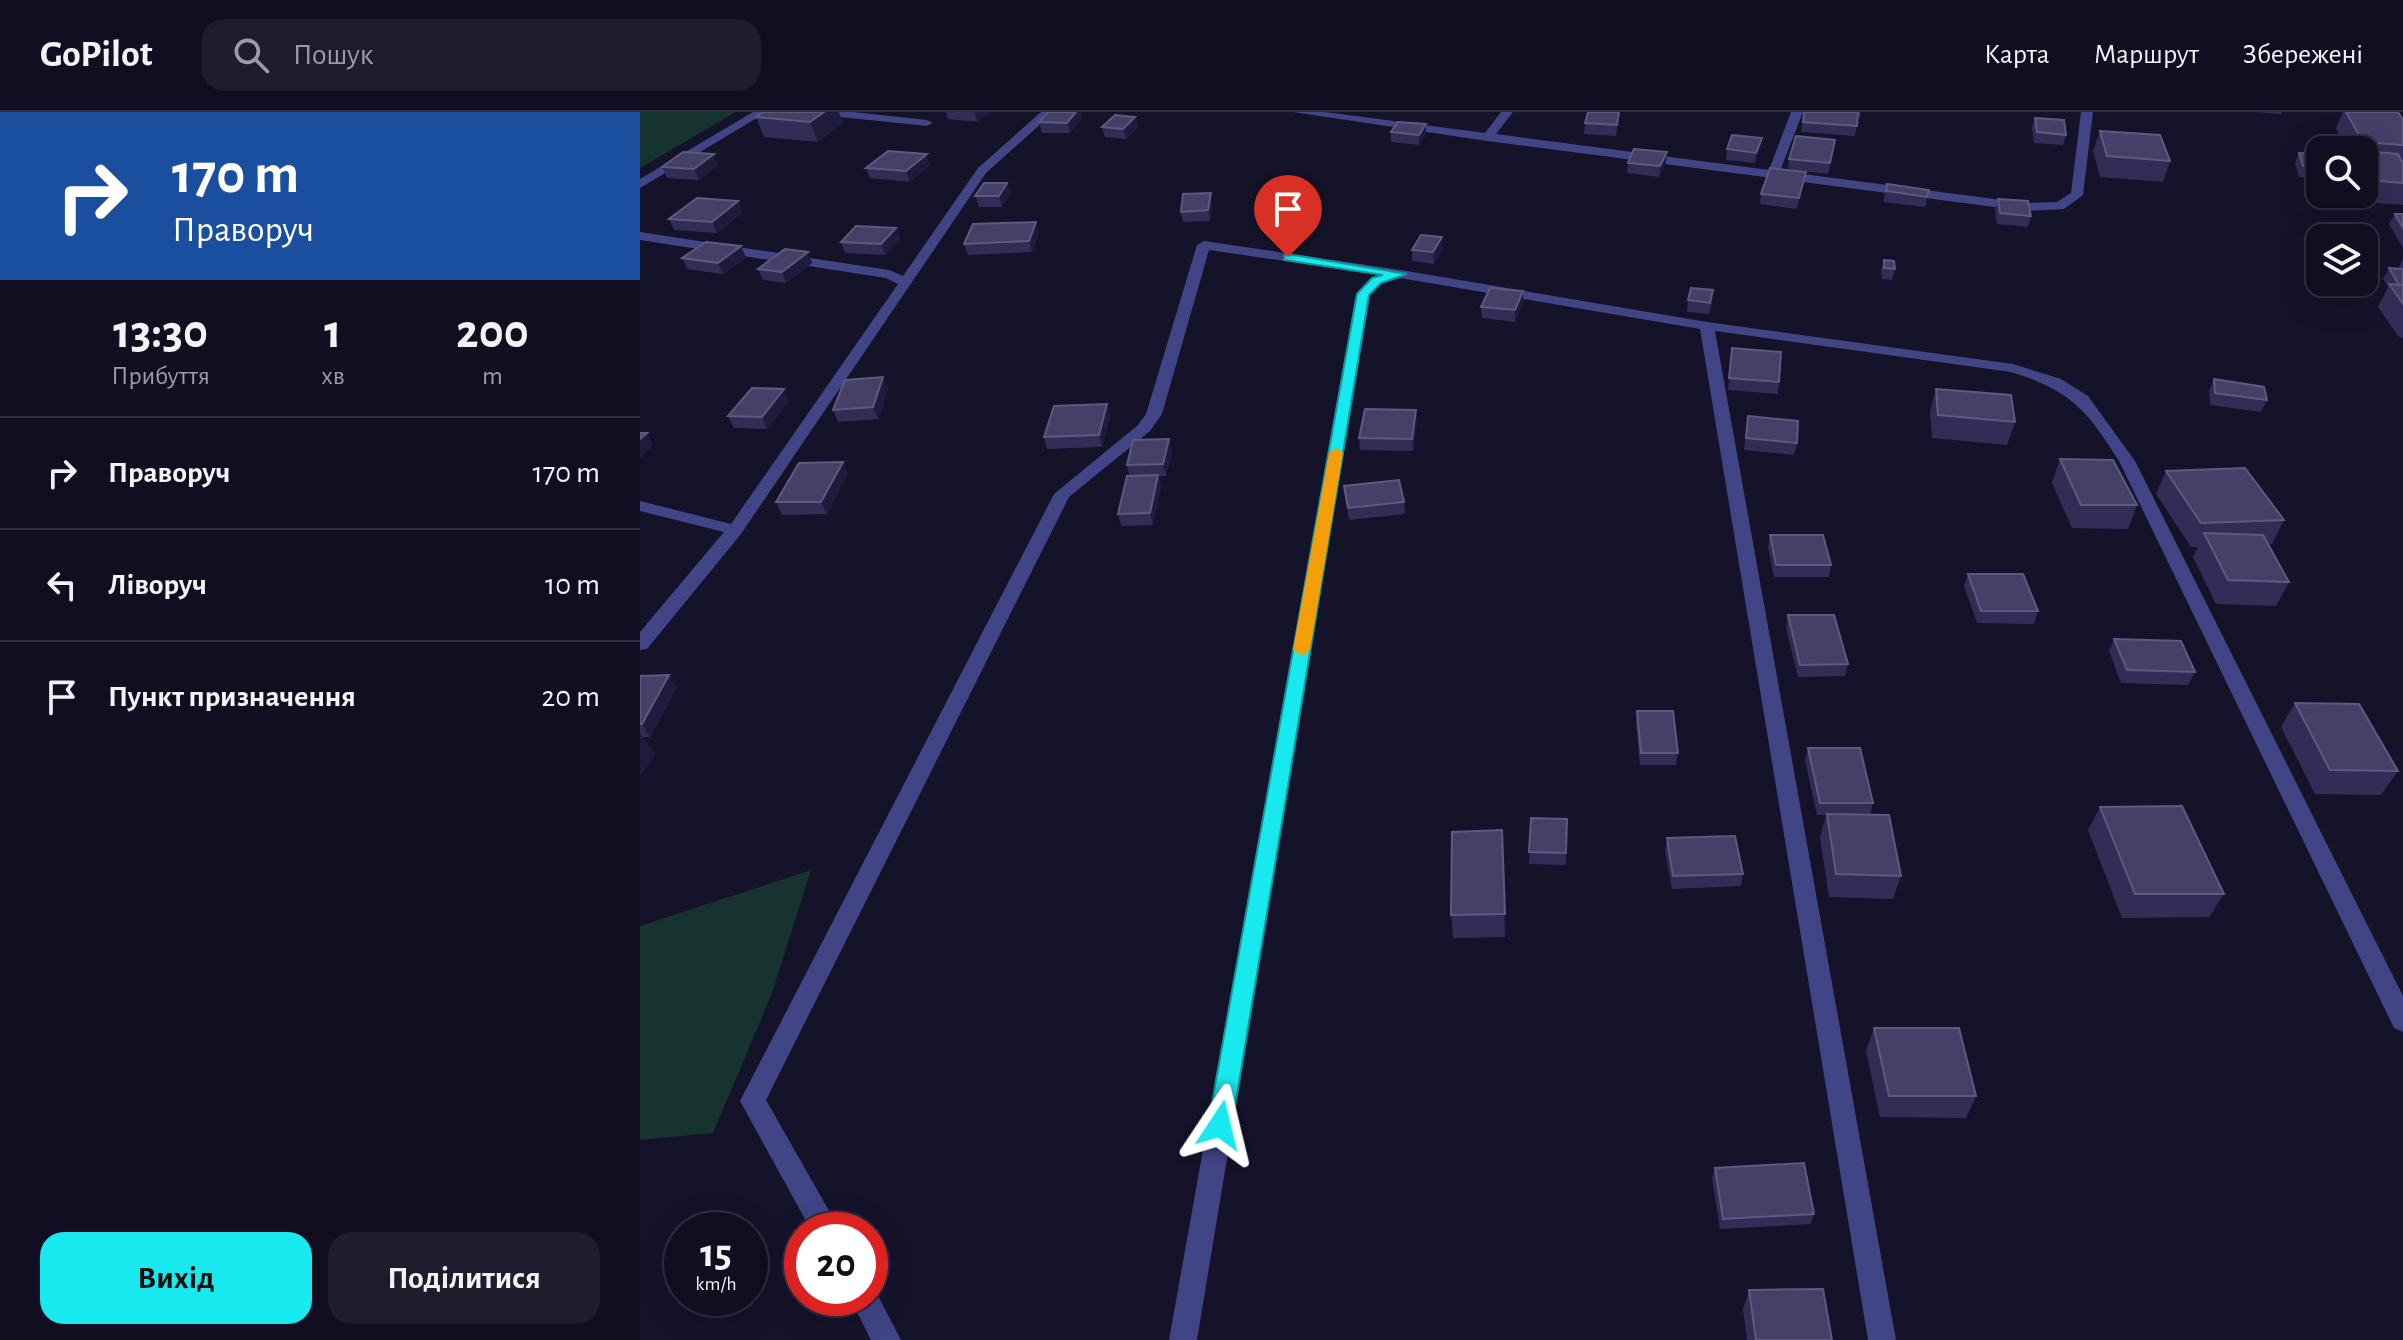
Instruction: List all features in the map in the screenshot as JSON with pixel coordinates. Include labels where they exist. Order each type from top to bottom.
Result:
[{"type":"street","points":[[640,184],[761,112]]},
{"type":"street","points":[[821,112],[927,123]]},
{"type":"street","points":[[640,644],[735,530],[982,171],[1048,112]]},
{"type":"street","points":[[1299,112],[2025,207],[2060,206],[2077,195],[2087,112]]},
{"type":"street","points":[[1487,138],[1507,112]]},
{"type":"street","points":[[1773,174],[1797,112]]},
{"type":"street","points":[[640,236],[889,274],[905,282]]},
{"type":"street","points":[[816,1212],[753,1101],[1062,494],[1144,428],[1154,414],[1204,245],[1401,274],[1707,326],[2013,368],[2057,380],[2092,406],[2127,461],[2403,1021]]},
{"type":"street","points":[[1183,1340],[1363,294],[1376,281],[1401,274]]},
{"type":"street","points":[[1707,326],[1882,1340]]},
{"type":"street","points":[[640,506],[735,530]]},
{"type":"street","points":[[874,1316],[887,1340]]},
{"type":"green space","points":[[640,112],[736,112],[640,168]]},
{"type":"green space","points":[[811,870],[771,996],[713,1133],[640,1140],[640,926]]},
{"type":"building","points":[[763,112],[824,112],[810,122],[756,117]]},
{"type":"building","points":[[1048,112],[1076,112],[1067,123],[1039,122]]},
{"type":"building","points":[[1588,112],[1619,112],[1617,125],[1585,123]]},
{"type":"building","points":[[1804,112],[1858,112],[1857,126],[1803,122]]},
{"type":"building","points":[[2346,112],[2398,112],[2403,120],[2403,145],[2378,143],[2378,136],[2360,136]]},
{"type":"building","points":[[1115,115],[1135,117],[1123,129],[1102,127]]},
{"type":"building","points":[[2035,118],[2064,120],[2066,135],[2037,132]]},
{"type":"building","points":[[1398,122],[1426,124],[1419,135],[1391,132]]},
{"type":"building","points":[[2100,131],[2160,135],[2170,161],[2107,156]]},
{"type":"building","points":[[1732,135],[1762,138],[1756,153],[1727,149]]},
{"type":"building","points":[[1796,136],[1835,140],[1830,163],[1789,159]]},
{"type":"building","points":[[1634,149],[1667,152],[1660,166],[1628,163]]},
{"type":"building","points":[[888,151],[927,154],[906,171],[866,168]]},
{"type":"building","points":[[683,152],[714,154],[694,169],[662,167]]},
{"type":"building","points":[[2378,152],[2398,154],[2403,164],[2403,183],[2378,181]]},
{"type":"building","points":[[2299,153],[2306,154],[2306,166],[2303,166]]},
{"type":"building","points":[[1770,168],[1806,172],[1799,198],[1761,194]]},
{"type":"building","points":[[984,183],[1007,183],[999,196],[975,196]]},
{"type":"building","points":[[1887,184],[1929,190],[1927,197],[1886,191]]},
{"type":"building","points":[[1211,193],[1208,210],[1181,212],[1183,194]]},
{"type":"building","points":[[697,198],[738,201],[712,222],[669,219]]},
{"type":"building","points":[[1998,199],[2028,201],[2031,216],[2000,213]]},
{"type":"building","points":[[2395,214],[2403,214],[2403,228]]},
{"type":"building","points":[[1036,222],[1029,241],[964,244],[973,224]]},
{"type":"building","points":[[856,226],[896,228],[881,244],[841,242]]},
{"type":"building","points":[[1421,235],[1442,237],[1433,252],[1412,250]]},
{"type":"building","points":[[706,242],[741,246],[718,263],[682,258]]},
{"type":"building","points":[[785,249],[808,252],[782,272],[758,269]]},
{"type":"building","points":[[1884,260],[1894,261],[1895,269],[1884,268]]},
{"type":"building","points":[[2389,268],[2403,269],[2403,285],[2399,285]]},
{"type":"building","points":[[2389,284],[2403,285],[2403,304]]},
{"type":"building","points":[[1490,288],[1523,291],[1515,310],[1481,307]]},
{"type":"building","points":[[1691,288],[1713,290],[1710,303],[1688,300]]},
{"type":"building","points":[[1732,348],[1781,352],[1779,382],[1729,378]]},
{"type":"building","points":[[883,377],[873,407],[833,410],[845,380]]},
{"type":"building","points":[[2214,379],[2264,387],[2267,400],[2215,393]]},
{"type":"building","points":[[752,388],[784,389],[762,417],[728,416]]},
{"type":"building","points":[[1936,389],[2011,395],[2015,422],[1938,415]]},
{"type":"building","points":[[1107,404],[1099,435],[1044,437],[1054,406]]},
{"type":"building","points":[[1365,409],[1416,410],[1412,439],[1359,438]]},
{"type":"building","points":[[1748,416],[1798,421],[1797,443],[1746,438]]},
{"type":"building","points":[[1169,439],[1163,464],[1127,465],[1133,440]]},
{"type":"building","points":[[2060,459],[2113,460],[2137,505],[2081,505]]},
{"type":"building","points":[[843,462],[821,502],[776,502],[799,463]]},
{"type":"building","points":[[2245,468],[2284,520],[2201,523],[2166,471]]},
{"type":"building","points":[[1158,475],[1150,513],[1118,514],[1127,476]]},
{"type":"building","points":[[1399,480],[1404,502],[1348,508],[1344,486]]},
{"type":"building","points":[[2204,533],[2263,535],[2289,582],[2228,580]]},
{"type":"building","points":[[1770,535],[1823,535],[1831,565],[1776,565]]},
{"type":"building","points":[[1968,574],[2023,574],[2038,611],[1981,611]]},
{"type":"building","points":[[1788,615],[1834,615],[1848,664],[1800,665]]},
{"type":"building","points":[[2114,639],[2181,641],[2195,672],[2127,670]]},
{"type":"building","points":[[669,675],[642,724],[640,724],[640,676]]},
{"type":"building","points":[[2295,703],[2359,704],[2398,771],[2330,770]]},
{"type":"building","points":[[1637,711],[1673,711],[1678,753],[1641,753]]},
{"type":"building","points":[[1808,748],[1860,748],[1873,803],[1820,803]]},
{"type":"building","points":[[2182,806],[2224,894],[2135,894],[2100,807]]},
{"type":"building","points":[[1827,814],[1889,815],[1901,876],[1836,874]]},
{"type":"building","points":[[1531,818],[1567,819],[1566,853],[1529,852]]},
{"type":"building","points":[[1502,830],[1505,914],[1451,915],[1452,832]]},
{"type":"building","points":[[1735,836],[1743,874],[1673,876],[1667,838]]},
{"type":"building","points":[[1874,1028],[1959,1028],[1976,1096],[1889,1096]]},
{"type":"building","points":[[1804,1163],[1814,1214],[1723,1219],[1715,1168]]},
{"type":"building","points":[[1823,1289],[1832,1340],[1756,1340],[1749,1290]]},
{"type":"slow traffic","points":[[1302,650],[1336,453]]},
{"type":"route","points":[[1220,1125],[1363,294],[1376,281],[1401,274],[1288,257]]}]
